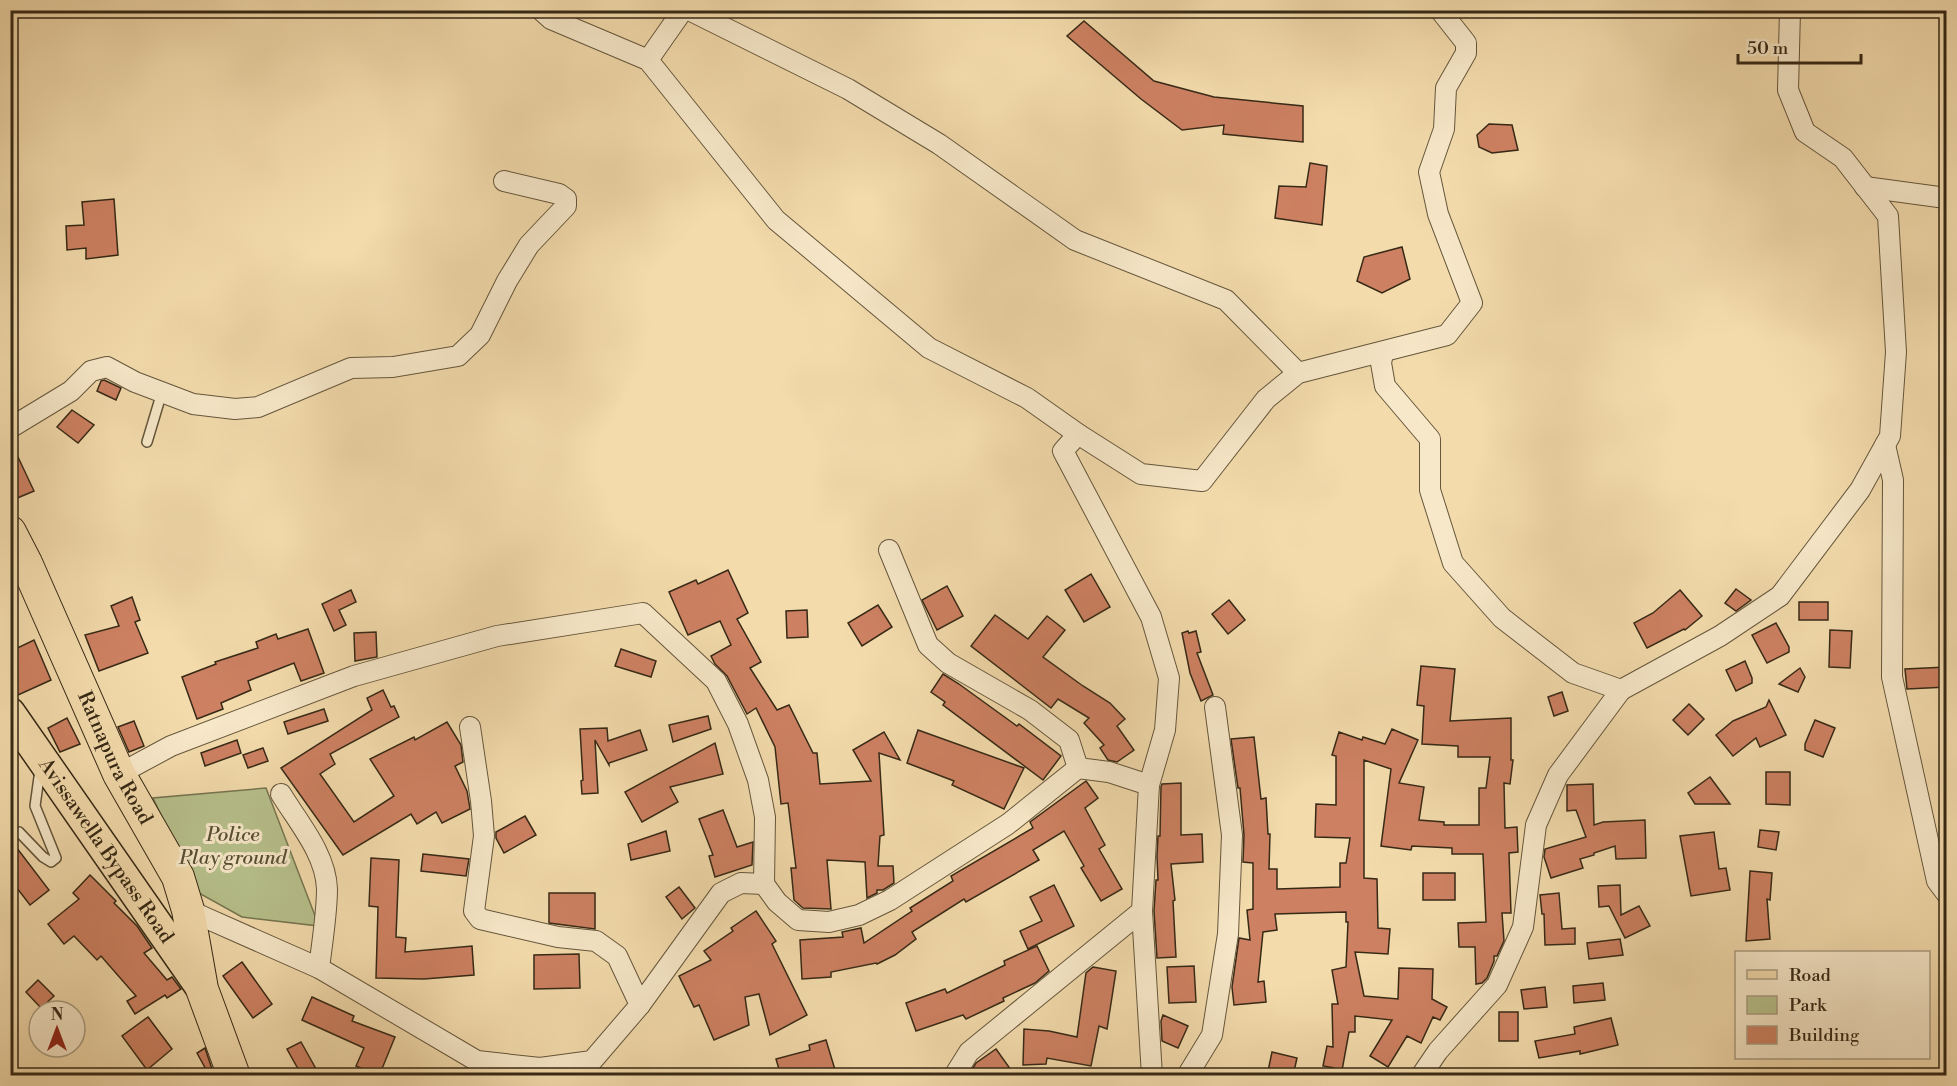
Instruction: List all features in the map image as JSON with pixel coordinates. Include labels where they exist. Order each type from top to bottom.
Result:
[{"type":"highway","name":"Ratnapura Road","points":[[10,532],[26,563],[119,774],[178,877],[188,910],[202,988],[234,1076]]},
{"type":"main road","name":"Avissawella Bypass Road","points":[[10,713],[202,988]]},
{"type":"street","points":[[540,10],[551,19],[648,60],[776,220],[929,348],[1027,398],[1141,474],[1202,481],[1266,399],[1298,373],[1382,358],[1447,335],[1472,303],[1437,214],[1429,172],[1444,129],[1446,88],[1466,53],[1466,43],[1440,10]]},
{"type":"street","points":[[648,60],[683,10]]},
{"type":"street","points":[[689,10],[848,89],[939,144],[1075,240],[1226,300],[1298,373]]},
{"type":"street","points":[[1421,1076],[1438,1051],[1497,985],[1523,927],[1536,825],[1558,775],[1621,690],[1720,636],[1780,596],[1860,490],[1890,436],[1896,352],[1888,216],[1843,158],[1804,132],[1788,90],[1790,10]]},
{"type":"street","points":[[10,428],[71,391],[91,371],[107,367],[135,382],[193,404],[235,409],[258,407],[351,368],[393,367],[458,356],[480,335],[507,281],[529,245],[566,206],[566,199],[559,194],[504,181]]},
{"type":"street","points":[[1865,187],[1947,198]]},
{"type":"street","points":[[1382,358],[1385,386],[1431,439],[1430,490],[1453,563],[1502,618],[1573,674],[1621,690]]},
{"type":"street","points":[[1078,434],[1063,451],[1151,617],[1169,678],[1165,730],[1149,785],[1142,911],[1152,1076]]},
{"type":"street","points":[[1885,446],[1893,480],[1892,677],[1938,881],[1947,893]]},
{"type":"street","points":[[889,550],[928,645],[948,663],[1030,710],[1069,740],[1078,768]]},
{"type":"street","points":[[119,774],[171,746],[354,676],[497,636],[643,613],[716,681],[738,724],[758,780],[765,817],[764,884],[777,902],[798,920],[829,922],[859,915],[890,900],[1008,824],[1078,768],[1109,772],[1149,785]]},
{"type":"street","points":[[1187,1076],[1212,1035],[1228,934],[1232,835],[1215,707]]},
{"type":"street","points":[[470,727],[484,836],[474,911],[480,919],[558,937],[597,941],[617,956],[640,1005]]},
{"type":"street","points":[[280,794],[314,847],[327,888],[319,968]]},
{"type":"street","points":[[188,910],[319,968],[478,1068],[540,1068],[592,1061],[640,1005],[721,892],[741,883],[764,884]]},
{"type":"street","points":[[954,1076],[969,1052],[1142,911]]},
{"type":"lane","points":[[147,442],[162,392]]},
{"type":"lane","points":[[19,832],[43,857],[51,862],[56,858],[35,806],[42,756]]},
{"type":"green space","name":"Police Play ground","points":[[266,788],[319,926],[242,917],[197,892],[153,798]]},
{"type":"building","points":[[1084,21],[1154,81],[1214,97],[1303,106],[1303,142],[1223,134],[1224,125],[1182,130],[1141,99],[1067,36]]},
{"type":"building","points":[[1489,124],[1512,125],[1518,150],[1492,153],[1479,147],[1477,135]]},
{"type":"building","points":[[1310,163],[1327,166],[1322,225],[1275,218],[1279,186],[1306,187]]},
{"type":"building","points":[[114,199],[118,255],[86,259],[86,248],[67,250],[66,226],[84,225],[82,202]]},
{"type":"building","points":[[1402,247],[1410,279],[1382,293],[1357,281],[1364,257]]},
{"type":"building","points":[[104,380],[121,388],[116,400],[97,391],[101,381]]},
{"type":"building","points":[[72,410],[94,425],[78,443],[57,427]]},
{"type":"building","points":[[10,440],[34,491],[10,501]]},
{"type":"building","points":[[728,570],[748,613],[737,619],[761,662],[750,668],[777,710],[789,705],[813,753],[817,753],[820,784],[871,781],[853,750],[884,732],[900,760],[879,753],[884,835],[880,836],[878,866],[893,866],[894,883],[883,890],[877,890],[877,893],[867,898],[865,862],[827,860],[831,909],[803,908],[794,900],[791,868],[796,868],[788,803],[781,804],[775,747],[756,708],[747,714],[727,676],[715,664],[711,656],[731,645],[720,621],[688,635],[669,592],[696,580],[698,584]]},
{"type":"building","points":[[1091,574],[1110,607],[1084,622],[1065,590]]},
{"type":"building","points":[[947,586],[963,616],[937,630],[922,600]]},
{"type":"building","points":[[1736,589],[1751,600],[1736,611],[1725,603]]},
{"type":"building","points":[[351,590],[356,602],[339,610],[346,625],[334,631],[322,604]]},
{"type":"building","points":[[1680,590],[1702,616],[1685,630],[1647,648],[1634,623],[1653,613]]},
{"type":"building","points":[[132,597],[140,620],[135,622],[148,653],[99,671],[85,635],[119,626],[111,606]]},
{"type":"building","points":[[1229,600],[1245,620],[1228,634],[1212,614]]},
{"type":"building","points":[[1799,602],[1828,602],[1828,620],[1799,620]]},
{"type":"building","points":[[878,605],[892,627],[862,646],[848,623]]},
{"type":"building","points":[[807,610],[808,637],[787,638],[786,611]]},
{"type":"building","points":[[995,615],[1028,639],[1047,616],[1065,630],[1043,657],[1110,703],[1125,719],[1117,726],[1134,750],[1117,762],[1108,760],[1100,748],[1104,745],[1084,723],[1089,718],[1058,699],[1051,708],[971,646]]},
{"type":"building","points":[[1776,623],[1789,647],[1789,652],[1767,663],[1752,635]]},
{"type":"building","points":[[308,629],[324,673],[301,681],[294,663],[248,681],[251,690],[221,703],[223,709],[197,719],[182,677],[216,664],[215,662],[258,648],[256,642],[276,634],[278,639]]},
{"type":"building","points":[[1830,630],[1852,631],[1850,668],[1829,667]]},
{"type":"building","points":[[1188,631],[1189,633],[1196,631],[1201,652],[1197,653],[1213,695],[1201,701],[1190,673],[1182,633]]},
{"type":"building","points":[[376,632],[377,657],[355,661],[354,633]]},
{"type":"building","points":[[34,640],[51,680],[18,695],[13,684],[18,680],[10,668],[10,664],[17,661],[11,651]]},
{"type":"building","points":[[621,649],[656,661],[651,677],[615,666]]},
{"type":"building","points":[[1745,661],[1752,683],[1736,691],[1726,670]]},
{"type":"building","points":[[1421,666],[1455,669],[1450,721],[1511,718],[1511,760],[1513,760],[1510,784],[1504,783],[1505,828],[1517,827],[1518,852],[1509,853],[1511,913],[1502,913],[1504,941],[1497,956],[1494,956],[1487,978],[1482,983],[1476,984],[1475,947],[1459,947],[1458,923],[1486,922],[1483,854],[1452,854],[1452,848],[1412,846],[1411,850],[1381,846],[1391,769],[1364,760],[1364,878],[1377,879],[1378,928],[1390,929],[1388,954],[1355,952],[1364,996],[1398,999],[1399,968],[1433,969],[1432,999],[1447,1007],[1440,1020],[1433,1017],[1421,1043],[1407,1036],[1388,1067],[1370,1056],[1392,1020],[1355,1016],[1355,1032],[1349,1032],[1341,1076],[1334,1076],[1334,1068],[1323,1066],[1327,1046],[1333,1047],[1332,1004],[1338,1004],[1332,970],[1346,967],[1348,922],[1346,922],[1346,912],[1275,914],[1277,930],[1263,932],[1258,982],[1264,981],[1266,1002],[1234,1005],[1232,987],[1239,938],[1250,940],[1247,910],[1253,909],[1253,863],[1243,862],[1244,835],[1240,788],[1238,788],[1231,739],[1254,737],[1261,799],[1266,798],[1268,834],[1270,834],[1269,869],[1277,869],[1277,889],[1340,887],[1340,863],[1346,863],[1350,838],[1315,837],[1316,804],[1336,805],[1336,756],[1332,755],[1339,732],[1362,740],[1363,737],[1385,744],[1392,729],[1418,740],[1399,783],[1424,787],[1419,820],[1444,822],[1444,825],[1479,825],[1479,788],[1486,788],[1490,757],[1458,757],[1458,746],[1422,744],[1424,706],[1417,705]]},
{"type":"building","points":[[1947,667],[1947,687],[1907,689],[1905,669]]},
{"type":"building","points":[[1800,668],[1805,677],[1798,692],[1779,684]]},
{"type":"building","points":[[943,674],[1017,726],[1019,724],[1061,756],[1043,780],[943,705],[945,702],[931,692]]},
{"type":"building","points":[[383,690],[399,717],[330,754],[335,764],[320,774],[354,822],[394,796],[370,759],[414,737],[415,740],[447,722],[461,745],[463,762],[455,766],[467,791],[470,809],[442,823],[436,812],[417,824],[411,814],[343,855],[281,768],[372,710],[367,698]]},
{"type":"building","points":[[1562,692],[1568,711],[1554,716],[1548,697]]},
{"type":"building","points":[[1769,700],[1786,735],[1760,747],[1756,738],[1733,756],[1716,735],[1733,721],[1766,707]]},
{"type":"building","points":[[1689,704],[1704,719],[1688,735],[1673,720]]},
{"type":"building","points":[[324,709],[328,721],[288,734],[284,722]]},
{"type":"building","points":[[708,716],[711,729],[673,742],[669,725]]},
{"type":"building","points":[[67,718],[80,744],[60,752],[48,728]]},
{"type":"building","points":[[1815,720],[1835,728],[1823,757],[1805,750],[1805,744]]},
{"type":"building","points":[[134,721],[144,746],[129,752],[118,727]]},
{"type":"building","points":[[607,728],[608,741],[640,730],[647,750],[609,763],[609,765],[595,740],[598,793],[582,794],[580,729]]},
{"type":"building","points":[[918,730],[1024,768],[1004,809],[952,785],[954,781],[907,763]]},
{"type":"building","points":[[237,740],[241,753],[205,766],[201,753]]},
{"type":"building","points":[[715,743],[723,774],[670,787],[678,802],[642,822],[625,792]]},
{"type":"building","points":[[263,748],[268,761],[248,768],[243,755]]},
{"type":"building","points":[[1766,772],[1790,772],[1790,805],[1766,804]]},
{"type":"building","points":[[1710,777],[1730,804],[1695,804],[1688,793]]},
{"type":"building","points":[[1086,781],[1098,798],[1085,808],[1105,845],[1099,849],[1122,889],[1101,901],[1081,868],[1084,866],[1064,831],[1033,850],[1039,860],[966,902],[964,899],[912,932],[916,939],[895,955],[877,964],[831,972],[831,977],[802,979],[800,940],[843,937],[842,932],[861,928],[864,943],[912,911],[910,908],[953,881],[951,876],[1033,828],[1030,822]]},
{"type":"building","points":[[1181,783],[1181,835],[1202,834],[1203,862],[1171,864],[1175,900],[1173,901],[1176,957],[1157,958],[1154,911],[1156,880],[1158,880],[1161,787],[1162,784]]},
{"type":"building","points":[[1593,784],[1594,825],[1603,822],[1645,820],[1646,858],[1616,859],[1615,846],[1580,859],[1583,868],[1551,878],[1544,857],[1545,849],[1586,837],[1576,810],[1567,811],[1567,785]]},
{"type":"building","points":[[723,810],[737,847],[753,842],[752,865],[715,877],[709,856],[713,855],[699,819]]},
{"type":"building","points":[[525,816],[536,835],[504,853],[496,838],[496,832]]},
{"type":"building","points":[[1760,830],[1779,832],[1776,850],[1758,847]]},
{"type":"building","points":[[666,831],[670,851],[631,860],[628,844]]},
{"type":"building","points":[[1714,832],[1719,869],[1726,868],[1730,890],[1691,896],[1680,836]]},
{"type":"building","points":[[10,839],[49,890],[30,905],[10,879]]},
{"type":"building","points":[[423,854],[469,859],[466,876],[421,871]]},
{"type":"building","points":[[371,858],[399,860],[396,937],[406,938],[405,952],[472,946],[474,975],[424,979],[376,978],[378,907],[369,906]]},
{"type":"building","points":[[1750,871],[1772,873],[1770,900],[1767,899],[1770,939],[1746,941]]},
{"type":"building","points":[[1423,873],[1455,873],[1455,900],[1423,900]]},
{"type":"building","points":[[90,875],[137,926],[152,948],[144,953],[167,980],[172,977],[181,989],[167,998],[165,995],[135,1014],[127,1001],[136,996],[101,956],[97,960],[74,936],[64,944],[48,924],[79,899],[73,893]]},
{"type":"building","points":[[1054,885],[1074,926],[1028,949],[1020,931],[1042,921],[1030,897]]},
{"type":"building","points":[[1620,885],[1621,915],[1639,906],[1650,926],[1625,938],[1609,906],[1599,907],[1598,886]]},
{"type":"building","points":[[679,887],[695,908],[682,919],[666,897]]},
{"type":"building","points":[[549,893],[595,893],[595,929],[549,923]]},
{"type":"building","points":[[1559,893],[1562,929],[1575,928],[1575,944],[1545,945],[1544,914],[1542,914],[1540,895]]},
{"type":"building","points":[[756,911],[776,941],[772,944],[807,1015],[770,1035],[759,994],[745,997],[749,1025],[714,1040],[699,1005],[694,1007],[679,976],[711,960],[704,951],[733,931],[731,928]]},
{"type":"building","points":[[1620,939],[1623,955],[1589,959],[1587,943]]},
{"type":"building","points":[[1037,946],[1049,971],[1035,983],[966,1019],[963,1015],[916,1031],[906,1003],[945,989],[947,993],[1005,965],[1004,961]]},
{"type":"building","points":[[579,954],[580,988],[534,989],[534,955]]},
{"type":"building","points":[[242,962],[272,1004],[253,1018],[223,976]]},
{"type":"building","points":[[1194,966],[1196,1002],[1169,1003],[1167,967]]},
{"type":"building","points":[[1093,967],[1116,971],[1107,1029],[1099,1026],[1091,1066],[1047,1058],[1046,1064],[1023,1065],[1024,1029],[1077,1037],[1086,973]]},
{"type":"building","points":[[38,980],[54,996],[51,999],[33,999],[26,992]]},
{"type":"building","points":[[1603,983],[1605,1000],[1574,1003],[1573,986]]},
{"type":"building","points":[[1545,987],[1547,1007],[1524,1009],[1521,990]]},
{"type":"building","points":[[312,997],[354,1016],[352,1021],[395,1037],[379,1076],[356,1066],[364,1048],[302,1020]]},
{"type":"building","points":[[1499,1012],[1518,1012],[1518,1041],[1499,1041]]},
{"type":"building","points":[[1163,1015],[1188,1026],[1178,1048],[1162,1041]]},
{"type":"building","points":[[148,1017],[172,1049],[147,1070],[122,1036]]},
{"type":"building","points":[[1611,1018],[1618,1045],[1580,1054],[1580,1051],[1539,1058],[1535,1041],[1575,1034],[1574,1027]]},
{"type":"building","points":[[826,1040],[836,1073],[828,1076],[781,1076],[776,1059],[810,1050],[809,1045]]},
{"type":"building","points":[[301,1042],[320,1076],[302,1076],[287,1049]]},
{"type":"building","points":[[205,1048],[213,1072],[209,1075],[197,1053]]},
{"type":"building","points":[[996,1049],[1011,1070],[1002,1076],[968,1076],[976,1063]]},
{"type":"building","points":[[1272,1052],[1297,1058],[1293,1076],[1267,1076]]}]
